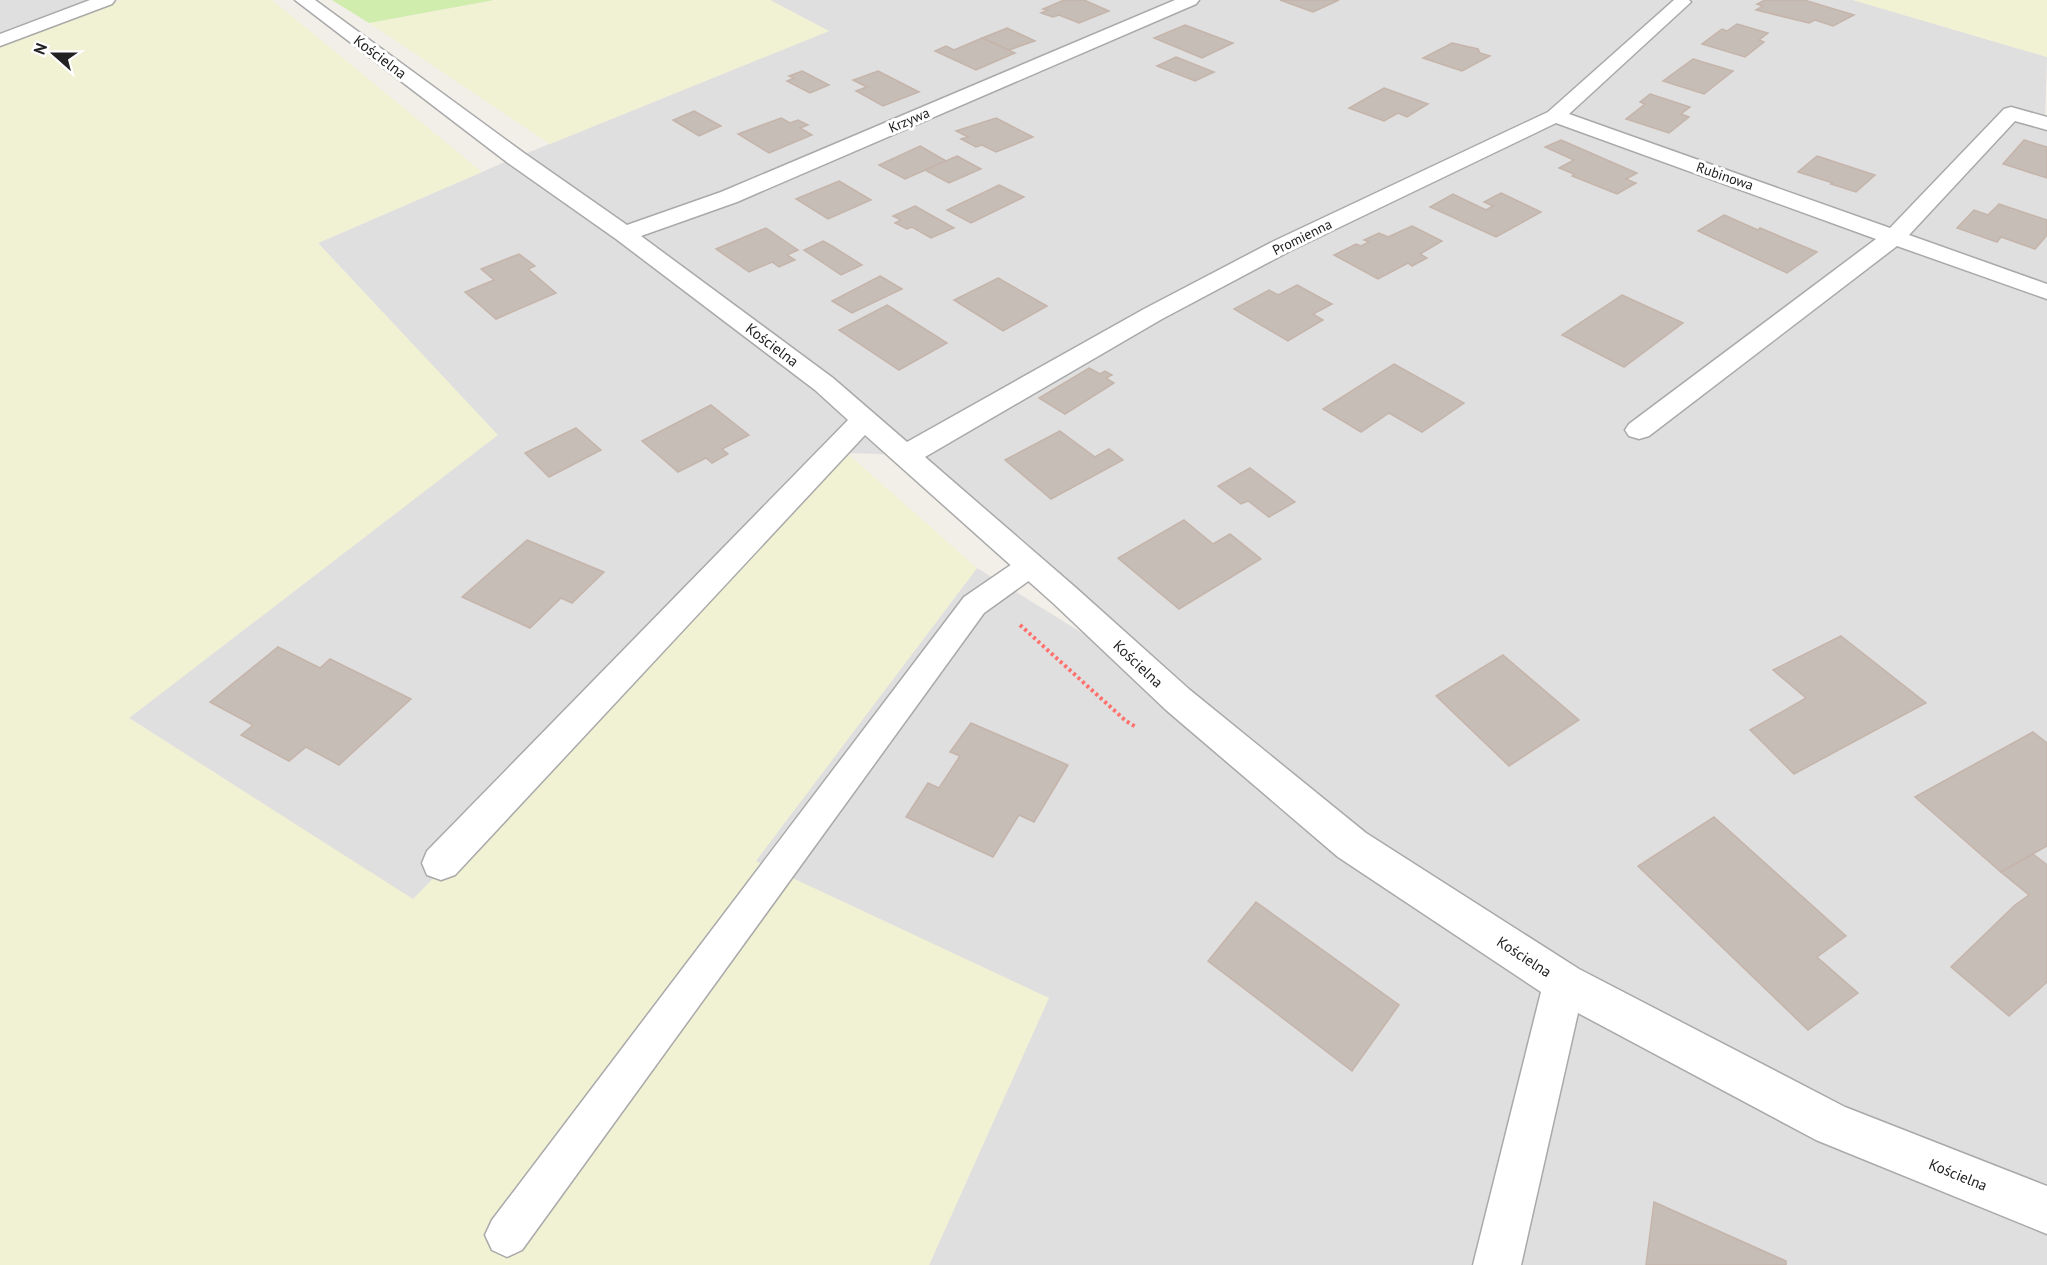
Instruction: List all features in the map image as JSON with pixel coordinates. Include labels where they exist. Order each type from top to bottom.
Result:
[{"type":"street","points":[[0,40],[106,0]]},
{"type":"street","name":"Kościelna","points":[[304,0],[516,158],[624,234],[824,384],[1031,565],[1178,700],[1352,845],[1564,983],[1832,1124],[2047,1210]]},
{"type":"street","name":"Krzywa","points":[[624,234],[729,197],[1190,0]]},
{"type":"street","name":"Promienna","points":[[906,454],[1153,315],[1282,246],[1555,116],[1682,2]]},
{"type":"street","points":[[1640,430],[1895,236],[2011,114],[2047,124]]},
{"type":"street","name":"Rubinowa","points":[[1555,116],[2047,292]]},
{"type":"street","points":[[441,863],[864,419]]},
{"type":"street","points":[[1497,1265],[1564,983]]},
{"type":"lane","points":[[507,1235],[974,605],[1031,565]]},
{"type":"shaded area","points":[[0,0],[96,0],[0,36]]},
{"type":"shaded area","points":[[770,0],[1853,0],[2047,57],[2045,119],[2047,120],[2047,1265],[929,1265],[1048,998],[755,861],[977,568],[1181,694],[906,455],[847,453],[413,900],[129,718],[497,435],[318,243],[505,162],[828,31]]},
{"type":"green space","points":[[122,0],[272,0],[482,172],[318,243],[498,435],[129,718],[413,899],[847,453],[977,568],[756,861],[1049,998],[929,1265],[0,1265],[0,47]]},
{"type":"green space","points":[[332,0],[494,0],[369,23]]},
{"type":"green space","points":[[494,0],[770,0],[829,31],[550,144],[369,23]]},
{"type":"green space","points":[[1853,0],[2047,0],[2047,57]]},
{"type":"building","points":[[1064,0],[1084,0],[1109,11],[1079,23],[1059,15],[1053,17],[1041,13],[1048,10],[1043,9]]},
{"type":"building","points":[[1280,0],[1339,0],[1313,12]]},
{"type":"building","points":[[1765,0],[1804,0],[1854,15],[1833,26],[1815,20],[1809,23],[1756,10],[1763,6],[1757,4]]},
{"type":"building","points":[[1737,24],[1768,33],[1759,40],[1764,42],[1745,57],[1702,44],[1722,29],[1727,31]]},
{"type":"building","points":[[1185,25],[1233,43],[1202,58],[1154,38]]},
{"type":"building","points":[[1007,28],[1035,41],[1009,50],[982,38]]},
{"type":"building","points":[[982,38],[1015,53],[976,70],[935,51],[946,46],[954,50]]},
{"type":"building","points":[[1452,43],[1478,49],[1480,53],[1490,56],[1462,71],[1423,58]]},
{"type":"building","points":[[1176,57],[1214,72],[1195,81],[1157,66]]},
{"type":"building","points":[[1693,59],[1733,71],[1704,94],[1663,81]]},
{"type":"building","points":[[802,71],[829,85],[810,93],[787,81],[794,78],[789,76]]},
{"type":"building","points":[[878,71],[919,92],[883,106],[856,91],[867,87],[853,80]]},
{"type":"building","points":[[1384,88],[1428,104],[1407,117],[1398,113],[1384,121],[1349,108]]},
{"type":"building","points":[[1650,94],[1690,107],[1681,114],[1689,117],[1669,133],[1626,119],[1645,104],[1640,102]]},
{"type":"building","points":[[694,111],[721,126],[699,136],[673,120]]},
{"type":"building","points":[[781,118],[790,123],[798,120],[808,125],[800,128],[812,135],[769,153],[738,134]]},
{"type":"building","points":[[996,118],[1033,137],[996,152],[982,145],[976,147],[961,139],[968,137],[956,131]]},
{"type":"building","points":[[1561,140],[1637,173],[1626,179],[1636,183],[1617,194],[1572,176],[1574,174],[1559,168],[1574,160],[1545,147]]},
{"type":"building","points":[[2024,140],[2047,147],[2047,178],[2003,164]]},
{"type":"building","points":[[920,146],[946,161],[905,179],[879,165]]},
{"type":"building","points":[[957,156],[981,169],[949,183],[925,170]]},
{"type":"building","points":[[1817,156],[1875,175],[1856,192],[1798,172]]},
{"type":"building","points":[[839,181],[871,200],[828,219],[796,199]]},
{"type":"building","points":[[999,185],[1024,197],[971,223],[947,210]]},
{"type":"building","points":[[1501,193],[1541,212],[1496,237],[1430,207],[1453,194],[1486,210],[1493,206],[1484,202]]},
{"type":"building","points":[[1999,204],[2047,220],[2047,235],[2035,249],[2001,237],[1997,242],[1957,228],[1974,210],[1988,215]]},
{"type":"building","points":[[915,206],[954,228],[931,238],[912,227],[907,229],[895,223],[901,220],[893,216]]},
{"type":"building","points":[[1724,215],[1817,252],[1787,273],[1698,231]]},
{"type":"building","points":[[1412,226],[1442,241],[1420,254],[1427,258],[1412,266],[1408,263],[1378,279],[1334,255],[1356,244],[1361,246],[1369,242],[1364,240],[1379,233],[1388,237]]},
{"type":"building","points":[[766,228],[798,250],[787,255],[795,260],[779,267],[772,262],[749,272],[716,249]]},
{"type":"building","points":[[823,241],[862,265],[841,275],[804,250]]},
{"type":"building","points":[[519,254],[535,266],[528,269],[556,293],[496,319],[465,292],[494,280],[481,269]]},
{"type":"building","points":[[880,276],[902,289],[852,313],[832,301]]},
{"type":"building","points":[[998,278],[1047,306],[1003,331],[954,300]]},
{"type":"building","points":[[1297,285],[1332,304],[1313,314],[1323,320],[1288,341],[1234,309],[1269,290],[1278,295]]},
{"type":"building","points":[[1622,295],[1683,323],[1624,367],[1562,335]]},
{"type":"building","points":[[887,305],[947,343],[899,370],[839,330]]},
{"type":"building","points":[[1394,364],[1464,403],[1422,432],[1389,413],[1361,432],[1323,409]]},
{"type":"building","points":[[1089,368],[1100,374],[1105,371],[1112,375],[1106,378],[1114,383],[1065,414],[1039,398]]},
{"type":"building","points":[[711,405],[749,435],[722,449],[728,454],[712,463],[706,458],[678,472],[642,441]]},
{"type":"building","points":[[576,428],[601,450],[549,477],[525,453]]},
{"type":"building","points":[[1060,431],[1095,457],[1109,449],[1123,460],[1051,499],[1005,460]]},
{"type":"building","points":[[1250,468],[1295,502],[1269,517],[1248,501],[1241,504],[1218,486]]},
{"type":"building","points":[[1184,520],[1213,544],[1230,534],[1261,559],[1179,609],[1118,558]]},
{"type":"building","points":[[527,540],[604,572],[572,603],[561,598],[530,628],[462,597]]},
{"type":"building","points":[[1841,636],[1926,703],[1794,774],[1750,730],[1806,698],[1773,670]]},
{"type":"building","points":[[278,647],[320,668],[330,659],[411,699],[339,765],[306,747],[289,761],[241,735],[253,725],[210,702]]},
{"type":"building","points":[[1503,655],[1579,720],[1509,766],[1436,696]]},
{"type":"building","points":[[971,723],[1068,765],[1034,822],[1019,815],[993,857],[906,817],[928,783],[939,788],[960,756],[950,752]]},
{"type":"building","points":[[2033,732],[2047,743],[2047,846],[2001,872],[1915,797]]},
{"type":"building","points":[[1714,817],[1846,936],[1817,957],[1858,993],[1808,1030],[1638,866]]},
{"type":"building","points":[[2033,854],[2047,865],[2047,982],[2009,1016],[1951,967],[2015,905],[2029,895],[2001,872]]},
{"type":"building","points":[[1256,902],[1399,1005],[1352,1071],[1208,961]]},
{"type":"building","points":[[1654,1202],[1786,1261],[1786,1265],[1646,1265]]}]
